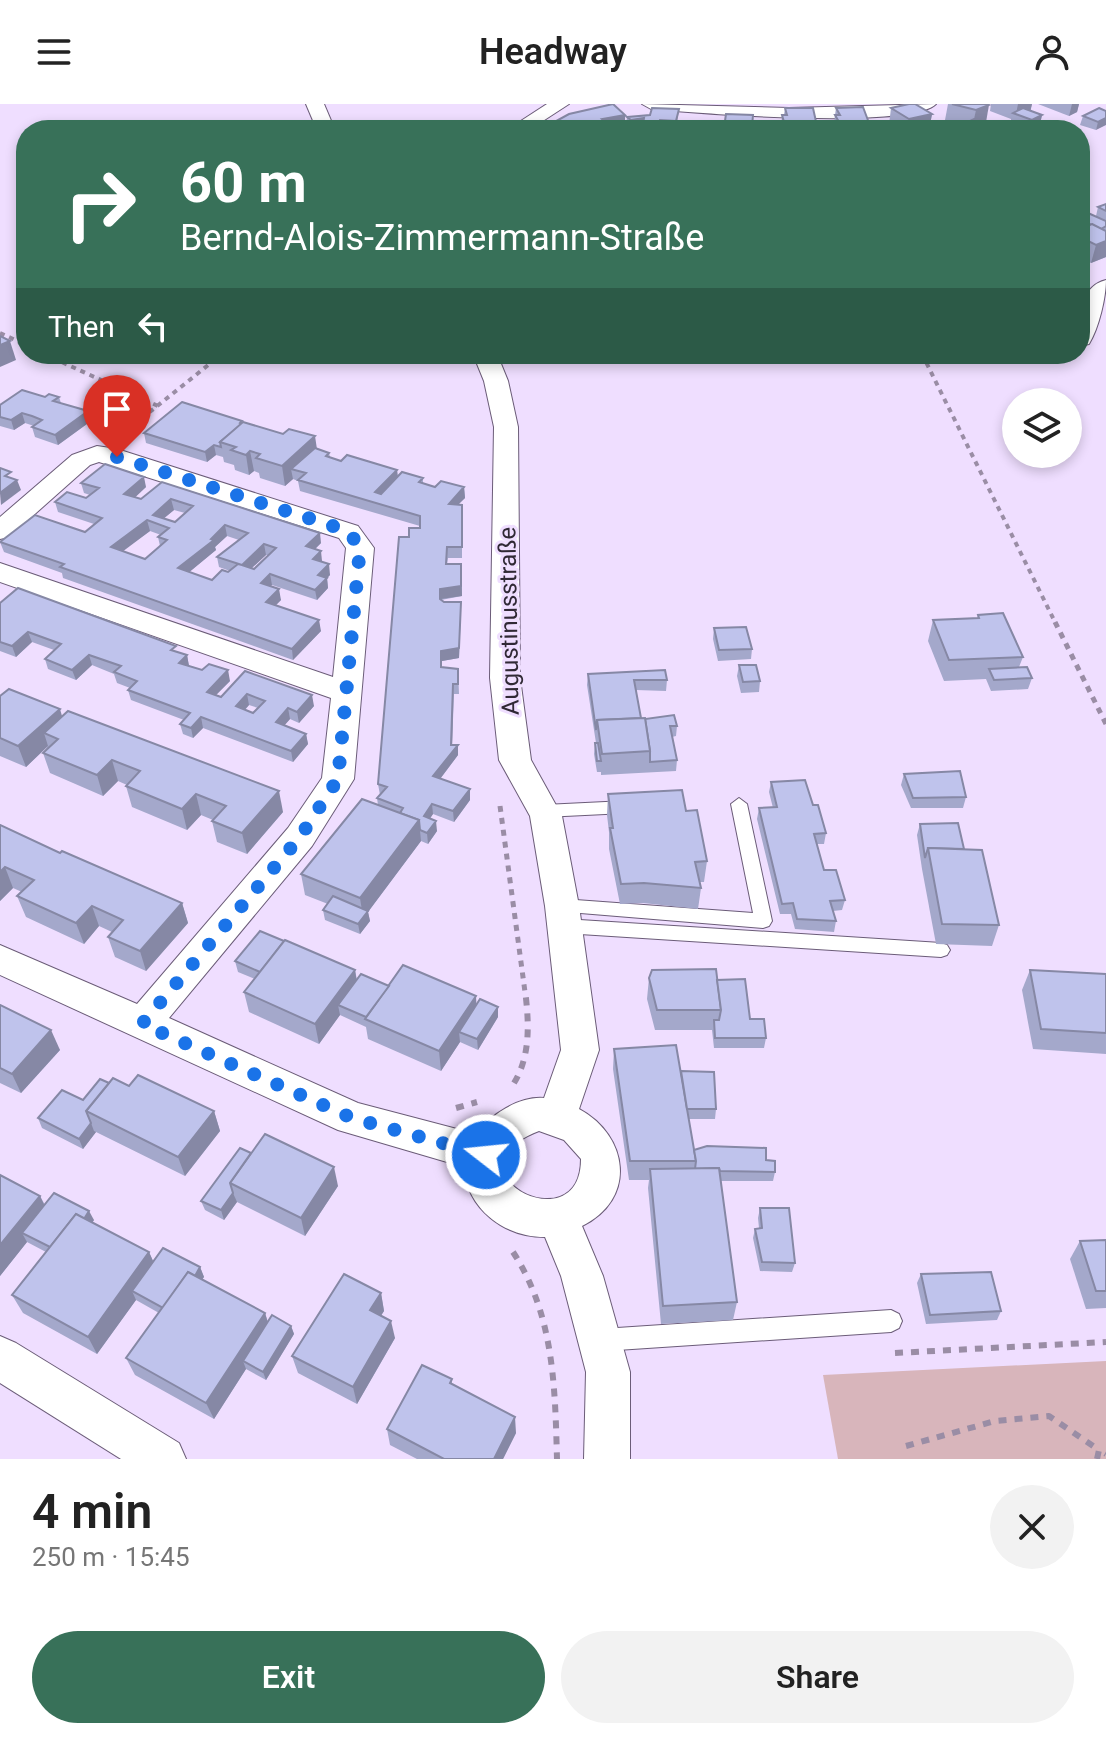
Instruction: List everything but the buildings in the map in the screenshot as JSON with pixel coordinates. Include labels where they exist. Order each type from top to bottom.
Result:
[{"type":"street","points":[[533,120],[560,104]]},
{"type":"street","points":[[651,104],[766,115],[886,111],[927,104]]},
{"type":"street","points":[[698,109],[699,120]]},
{"type":"street","points":[[1090,307],[1106,286]]},
{"type":"street","name":"Augustinusstraße","points":[[489,364],[506,427],[505,678],[515,760],[544,811],[563,916],[580,1050],[558,1116]]},
{"type":"street","points":[[0,531],[81,460],[97,454],[117,457],[349,532],[360,548],[338,779],[300,837],[142,1024]]},
{"type":"street","points":[[0,572],[347,693]]},
{"type":"street","points":[[0,959],[352,1118],[486,1155]]},
{"type":"street","points":[[539,1114],[558,1116],[588,1134],[597,1148],[601,1165],[598,1182],[590,1197],[576,1209],[558,1217],[524,1216],[496,1198],[485,1170],[486,1155],[493,1139],[513,1122],[539,1114]]},
{"type":"street","points":[[558,1217],[582,1276],[608,1372],[607,1459]]},
{"type":"street","points":[[0,1358],[163,1459]]},
{"type":"lane","points":[[563,916],[763,921],[739,804]]},
{"type":"lane","points":[[544,811],[639,806]]},
{"type":"lane","points":[[563,916],[941,950]]},
{"type":"lane","points":[[601,1340],[891,1321]]},
{"type":"path","points":[[66,364],[158,406],[210,364]]},
{"type":"path","points":[[927,364],[1106,724]]},
{"type":"path","points":[[906,1446],[995,1421],[1049,1416],[1101,1454]]},
{"type":"shaded area","points":[[1106,1361],[1106,1459],[838,1459],[823,1375]]},
{"type":"route","points":[[117,457],[349,532],[360,548],[338,779],[300,837],[142,1024],[352,1118],[486,1155]]}]
